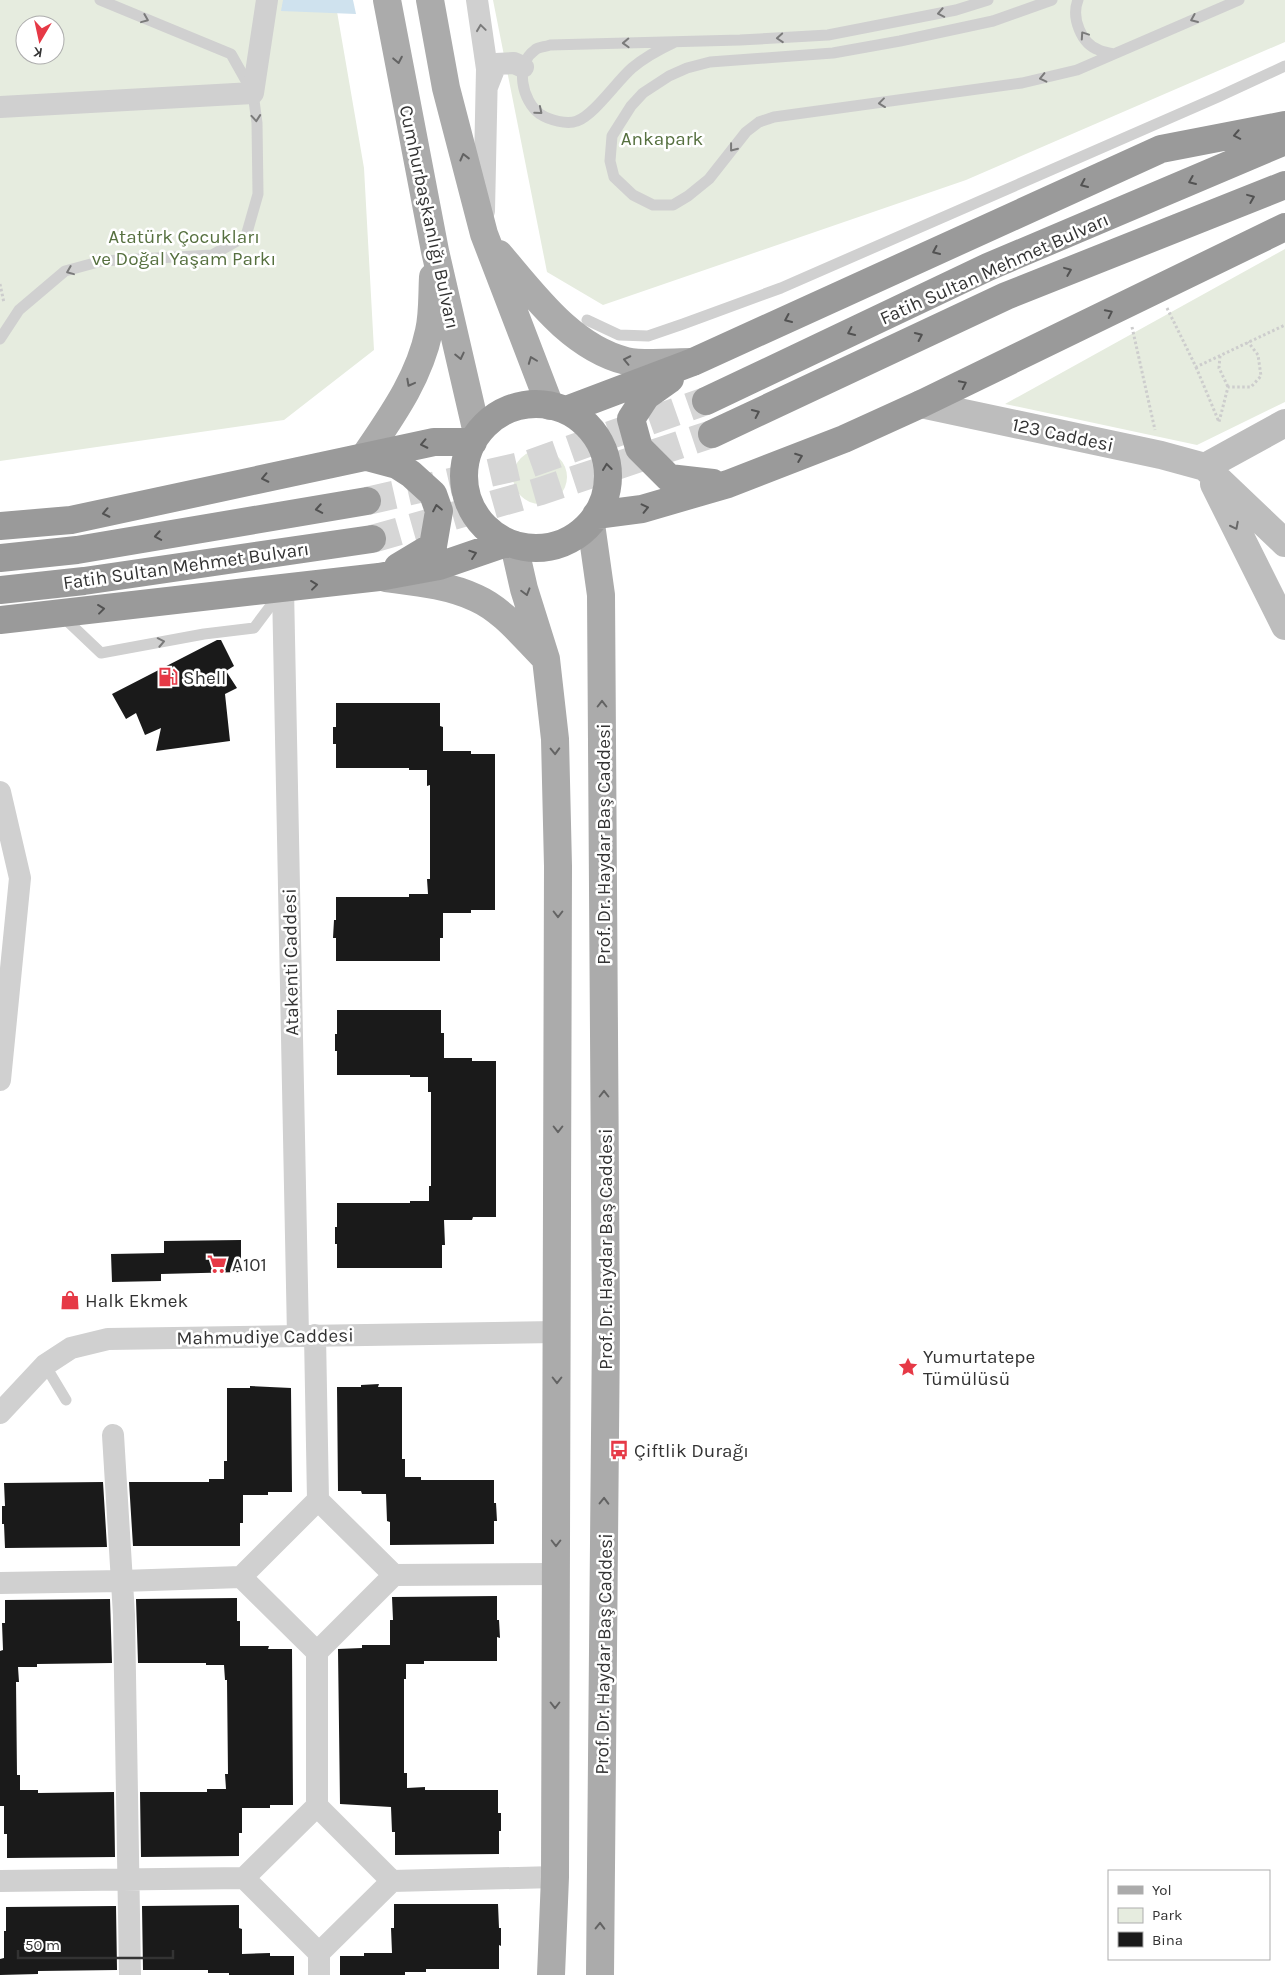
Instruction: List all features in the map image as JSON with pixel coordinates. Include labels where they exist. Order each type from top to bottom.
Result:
[{"type":"highway","points":[[558,408],[693,362],[1161,149],[1285,125]]},
{"type":"highway","name":"Fatih Sultan Mehmet Bulvarı","points":[[706,401],[988,267],[1285,141]]},
{"type":"highway","name":"Fatih Sultan Mehmet Bulvarı","points":[[712,434],[1006,296],[1285,185]]},
{"type":"highway","points":[[594,520],[642,509],[728,484],[844,439],[921,404],[1285,227]]},
{"type":"highway","points":[[693,362],[646,396],[631,419],[639,448],[669,478],[728,484]]},
{"type":"highway","points":[[542,404],[558,408],[585,423],[599,440],[607,461],[608,483],[603,505],[594,520],[573,539],[552,548],[529,549],[510,544],[488,531],[474,514],[465,495],[463,473],[467,452],[475,437],[495,416],[518,406],[542,404]]},
{"type":"highway","points":[[0,526],[71,520],[434,442],[475,437]]},
{"type":"highway","points":[[364,457],[397,465],[411,474],[433,494],[439,511],[434,546],[379,577]]},
{"type":"highway","name":"Fatih Sultan Mehmet Bulvarı","points":[[0,558],[77,550],[367,501]]},
{"type":"highway","name":"Fatih Sultan Mehmet Bulvarı","points":[[0,590],[84,581],[372,539]]},
{"type":"highway","points":[[0,620],[379,577],[439,566],[510,544]]},
{"type":"main road","name":"Cumhurbaşkanlığı Bulvarı","points":[[388,6],[435,251],[475,437]]},
{"type":"main road","points":[[431,8],[446,88],[484,235],[558,408]]},
{"type":"main road","points":[[484,235],[535,296],[570,331],[597,350],[628,361],[693,362]]},
{"type":"main road","points":[[364,457],[399,404],[418,368],[429,330],[435,251]]},
{"type":"main road","name":"123 Caddesi","points":[[921,404],[1161,455],[1205,467],[1285,544]]},
{"type":"main road","points":[[1285,423],[1205,467],[1285,626]]},
{"type":"main road","name":"Prof. Dr. Haydar Baş Caddesi","points":[[594,520],[601,595],[606,1327],[600,1975]]},
{"type":"main road","points":[[510,544],[546,659],[555,739],[558,866],[557,1332],[555,1877],[551,1975]]},
{"type":"main road","points":[[379,577],[439,586],[477,598],[505,618],[546,659]]},
{"type":"street","points":[[0,107],[254,93],[267,0]]},
{"type":"street","points":[[477,0],[487,69],[484,235]]},
{"type":"street","points":[[486,90],[496,64],[514,63],[523,68]]},
{"type":"street","name":"Atakenti Caddesi","points":[[283,588],[307,1336],[318,1500]]},
{"type":"street","points":[[0,792],[20,878],[0,1080]]},
{"type":"street","name":"Mahmudiye Caddesi","points":[[0,1413],[45,1365],[72,1348],[108,1339],[557,1332]]},
{"type":"street","points":[[112,1435],[122,1581],[130,1879],[130,1975]]},
{"type":"street","points":[[0,1583],[241,1577],[318,1500],[394,1575]]},
{"type":"street","points":[[317,1652],[394,1575],[556,1574]]},
{"type":"street","points":[[241,1577],[317,1652],[318,1806],[392,1881],[555,1877]]},
{"type":"street","points":[[0,1880],[244,1878],[318,1806]]},
{"type":"street","points":[[244,1878],[319,1964],[392,1881]]},
{"type":"lane","points":[[0,339],[19,310],[65,271],[102,261],[212,256],[246,236],[258,194],[257,123],[254,93],[231,54],[100,0]]},
{"type":"lane","points":[[675,42],[633,67],[594,109],[577,122],[556,122],[540,114],[530,103],[524,92],[523,68],[535,50],[550,46],[675,42],[740,40],[828,35],[956,10],[988,0]]},
{"type":"lane","points":[[1052,0],[993,21],[900,41],[833,53],[710,62],[687,68],[669,76],[643,93],[631,106],[612,136],[610,160],[614,177],[632,195],[652,205],[673,205],[709,179],[746,132],[759,122],[774,117],[1022,83],[1077,70],[1238,0]]},
{"type":"lane","points":[[1078,0],[1076,17],[1079,30],[1097,50],[1114,54]]},
{"type":"lane","points":[[588,320],[619,335],[648,336],[692,321],[781,288],[1285,66]]},
{"type":"lane","points":[[60,614],[100,654],[204,634],[254,628],[283,588]]},
{"type":"lane","points":[[45,1365],[66,1400]]},
{"type":"path","points":[[1158,289],[1196,367],[1219,422],[1228,387],[1219,368],[1220,356]]},
{"type":"path","points":[[1127,304],[1161,455]]},
{"type":"path","points":[[1196,367],[1285,323]]},
{"type":"path","points":[[1228,387],[1251,387],[1261,376],[1258,355],[1248,342]]},
{"type":"green space","name":"Atatürk Çocukları ve Doğal Yaşam Parkı","points":[[0,0],[335,0],[364,168],[374,350],[284,420],[0,461]]},
{"type":"green space","name":"Ankapark","points":[[493,0],[1285,0],[1285,42],[966,180],[603,305],[547,272]]},
{"type":"green space","points":[[1285,249],[1285,402],[1197,445],[1005,404]]},
{"type":"green space","points":[[535,450],[545,450],[555,454],[563,462],[567,477],[563,492],[555,500],[545,504],[535,504],[525,500],[517,492],[513,482],[513,472],[517,462],[525,454]]},
{"type":"water","points":[[283,0],[353,0],[356,14],[281,11]]},
{"type":"building","points":[[217,640],[221,640],[234,666],[226,671],[237,688],[225,694],[230,741],[156,751],[161,728],[145,735],[136,713],[126,719],[112,694]]},
{"type":"building","points":[[336,703],[440,703],[443,751],[471,751],[471,754],[495,754],[495,910],[471,910],[471,913],[443,913],[443,938],[440,938],[440,961],[336,961],[336,938],[333,938],[334,920],[336,920],[336,897],[409,897],[409,894],[428,894],[427,879],[430,879],[430,785],[427,786],[427,770],[409,770],[409,768],[336,768],[336,744],[333,744],[333,727],[336,727]]},
{"type":"building","points":[[337,1010],[441,1010],[441,1033],[444,1033],[444,1058],[472,1058],[472,1061],[496,1061],[496,1217],[473,1217],[472,1220],[444,1220],[445,1245],[442,1245],[442,1268],[337,1268],[335,1227],[337,1227],[337,1203],[410,1203],[410,1201],[429,1201],[429,1186],[431,1186],[431,1092],[428,1092],[428,1077],[410,1077],[410,1075],[337,1075],[335,1034],[337,1034]]},
{"type":"building","points":[[241,1240],[241,1272],[161,1274],[161,1281],[112,1282],[111,1254],[164,1253],[164,1241]]},
{"type":"building","points":[[379,1384],[378,1387],[402,1387],[402,1459],[405,1459],[405,1477],[421,1477],[421,1480],[494,1480],[494,1503],[496,1503],[497,1521],[494,1521],[494,1544],[390,1545],[390,1522],[387,1521],[386,1494],[338,1491],[337,1387],[361,1387],[361,1385]]},
{"type":"building","points":[[250,1386],[291,1388],[292,1492],[268,1492],[268,1495],[243,1495],[243,1523],[240,1523],[240,1546],[133,1546],[129,1482],[209,1482],[209,1479],[224,1479],[224,1461],[227,1461],[227,1388],[250,1388]]},
{"type":"building","points":[[103,1482],[107,1547],[5,1548],[4,1524],[2,1524],[2,1506],[5,1506],[4,1483]]},
{"type":"building","points":[[497,1596],[497,1620],[499,1620],[500,1638],[497,1637],[497,1661],[424,1661],[424,1664],[406,1664],[406,1679],[404,1679],[404,1773],[407,1773],[407,1788],[425,1787],[425,1790],[498,1790],[498,1813],[501,1813],[499,1854],[395,1855],[395,1832],[392,1832],[391,1807],[340,1804],[338,1649],[362,1648],[362,1645],[390,1645],[390,1620],[393,1620],[392,1597]]},
{"type":"building","points":[[237,1598],[237,1621],[240,1621],[240,1646],[269,1646],[268,1649],[292,1649],[293,1805],[270,1805],[270,1808],[242,1808],[242,1833],[239,1833],[239,1856],[141,1857],[140,1792],[207,1792],[207,1789],[226,1789],[225,1774],[228,1774],[227,1680],[225,1680],[224,1665],[206,1665],[206,1663],[138,1663],[136,1599]]},
{"type":"building","points":[[110,1599],[112,1663],[37,1664],[37,1667],[18,1667],[19,1682],[16,1682],[17,1775],[20,1775],[20,1790],[38,1790],[38,1793],[114,1792],[115,1857],[7,1858],[7,1834],[4,1834],[4,1806],[0,1806],[0,1651],[3,1650],[2,1623],[5,1623],[5,1600]]},
{"type":"building","points":[[394,1904],[498,1904],[499,1928],[501,1928],[499,1969],[426,1969],[426,1972],[405,1972],[405,1975],[340,1975],[340,1956],[364,1956],[364,1953],[392,1953],[391,1928],[394,1928]]},
{"type":"building","points":[[239,1905],[239,1928],[242,1929],[242,1954],[270,1953],[270,1956],[294,1956],[294,1975],[229,1975],[229,1973],[208,1973],[208,1970],[143,1970],[142,1906]]},
{"type":"building","points":[[116,1906],[117,1970],[38,1971],[38,1974],[0,1975],[0,1959],[4,1958],[6,1907]]},
{"type":"tunnel","points":[[367,501],[529,464],[706,401]]},
{"type":"tunnel","points":[[372,539],[541,491],[712,434]]},
{"type":"place","name":"Shell","points":[[168,677]]},
{"type":"place","name":"A101","points":[[217,1264]]},
{"type":"place","name":"Halk Ekmek","points":[[70,1300]]},
{"type":"place","name":"Yumurtatepe Tümülüsü","points":[[908,1367]]},
{"type":"place","name":"Çiftlik Durağı","points":[[619,1450]]}]
